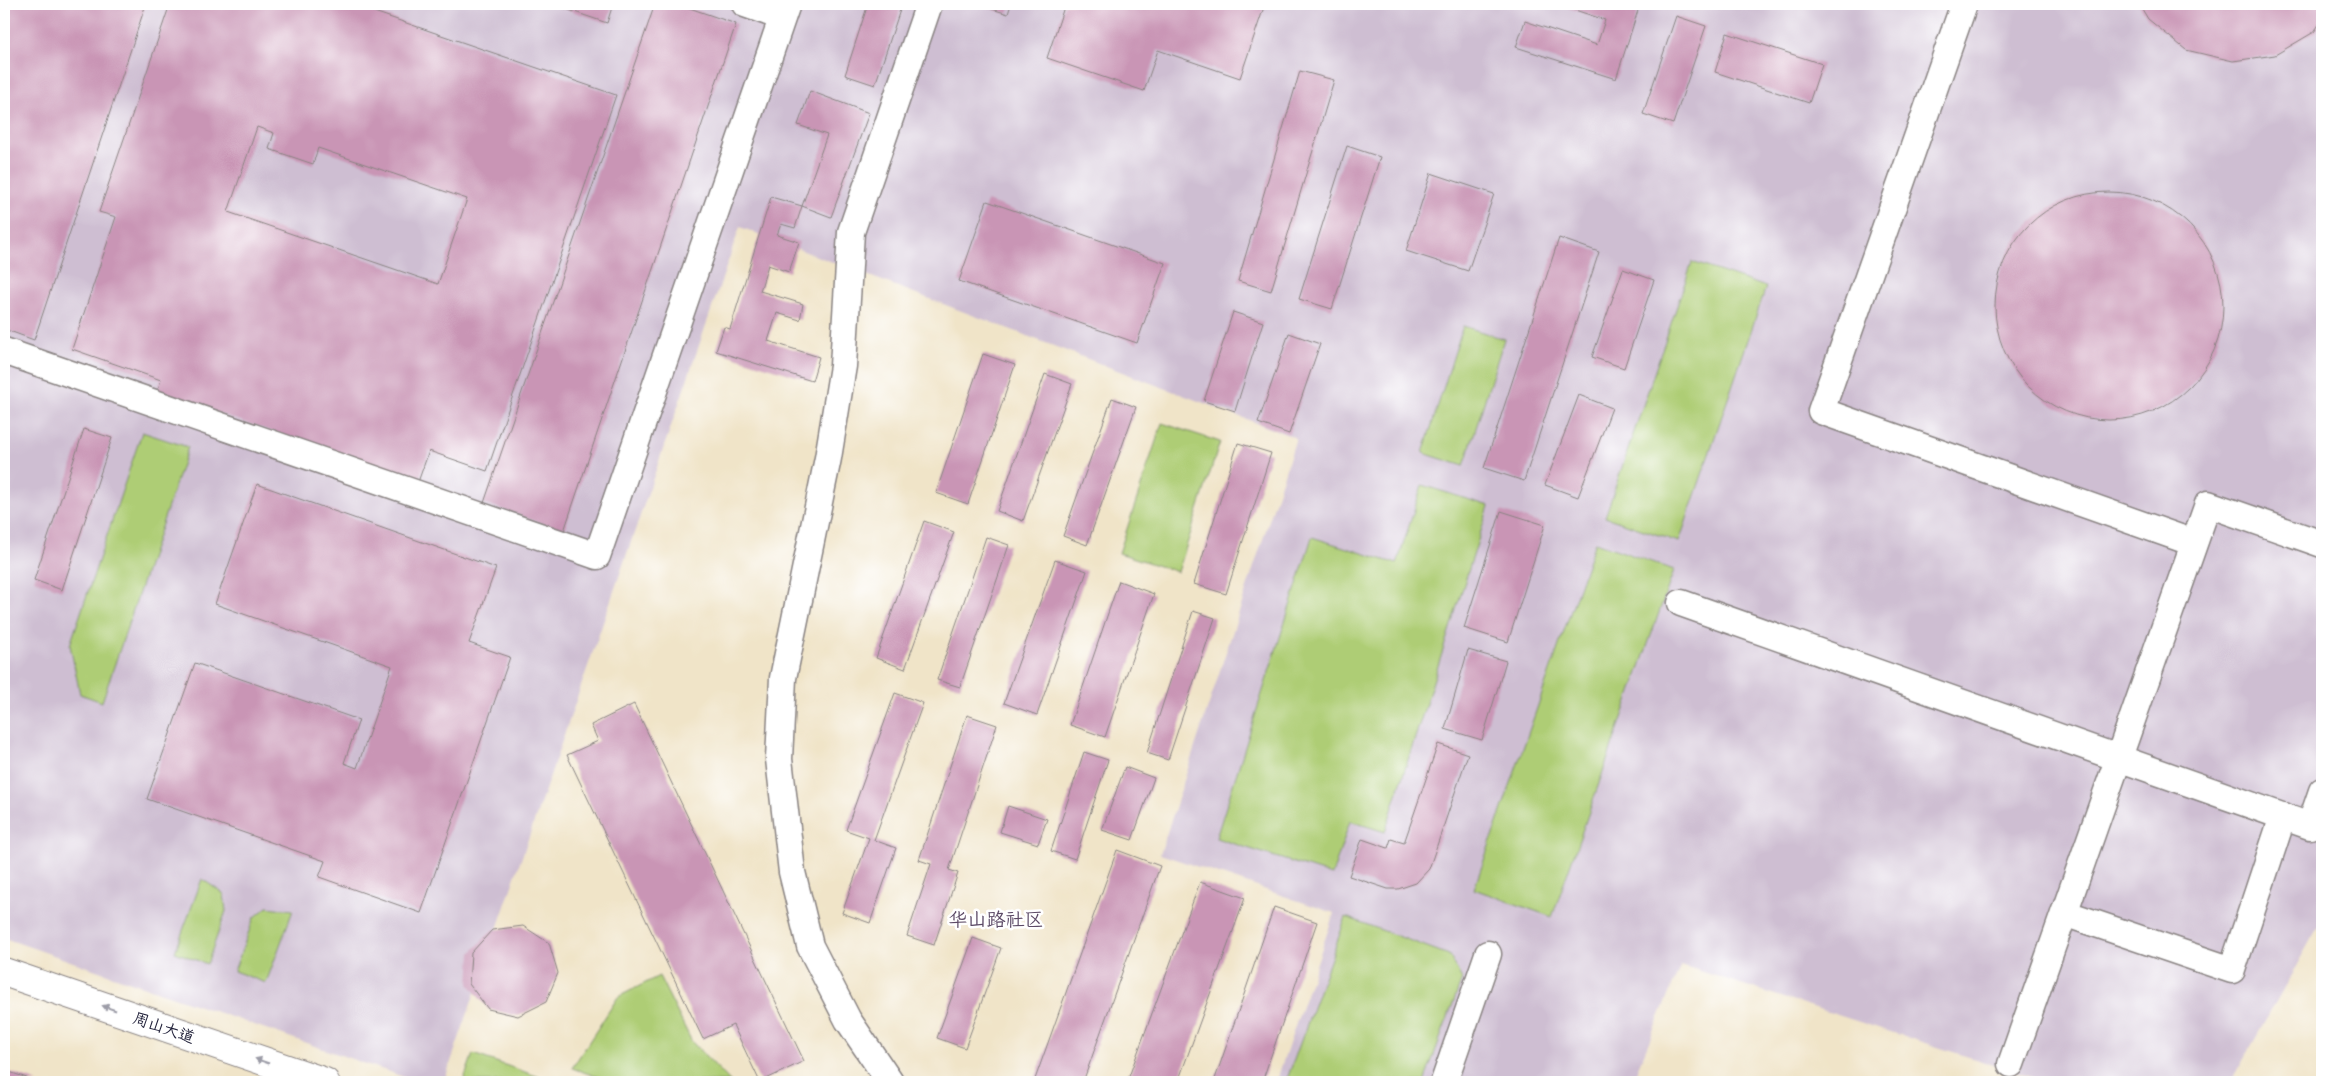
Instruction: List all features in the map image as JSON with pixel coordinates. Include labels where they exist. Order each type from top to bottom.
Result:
[{"type":"main road","name":"周山大道","points":[[4,972],[325,1082]]},
{"type":"main road","name":"周山大道","points":[[4,991],[270,1082]]},
{"type":"street","points":[[4,351],[597,556],[784,10],[745,4]]},
{"type":"street","points":[[890,1082],[848,1020],[810,946],[792,872],[779,759],[783,678],[828,458],[843,366],[851,232],[929,4]]},
{"type":"street","points":[[1964,4],[1822,411],[2194,543]]},
{"type":"street","points":[[2011,1064],[2208,504],[2322,544]]},
{"type":"street","points":[[1680,602],[2310,826],[2322,791]]},
{"type":"street","points":[[2064,913],[2232,970],[2283,816]]},
{"type":"street","points":[[1444,1082],[1488,954]]},
{"type":"shaded area","points":[[4,4],[2322,4],[2322,920],[2231,1082],[2047,1082],[1681,965],[1632,1082],[1276,1082],[1334,913],[1160,854],[1296,438],[740,227],[444,1082],[418,1082],[4,938]]},
{"type":"green space","points":[[1692,262],[1766,287],[1679,542],[1605,517]]},
{"type":"green space","points":[[1463,326],[1504,339],[1464,466],[1423,453]]},
{"type":"green space","points":[[1162,423],[1220,442],[1178,572],[1119,553]]},
{"type":"green space","points":[[142,432],[188,447],[102,702],[80,694],[70,645]]},
{"type":"green space","points":[[1422,485],[1489,506],[1385,832],[1350,821],[1332,875],[1216,838],[1312,537],[1397,564]]},
{"type":"green space","points":[[1595,542],[1674,570],[1552,917],[1474,889]]},
{"type":"green space","points":[[202,879],[224,894],[226,911],[207,964],[175,952]]},
{"type":"green space","points":[[267,907],[293,910],[266,983],[234,971],[254,918]]},
{"type":"green space","points":[[1346,917],[1449,955],[1462,979],[1424,1082],[1286,1082]]},
{"type":"green space","points":[[659,976],[692,1042],[731,1082],[612,1082],[572,1068],[618,997]]},
{"type":"green space","points":[[473,1054],[554,1082],[463,1082]]},
{"type":"building","points":[[4,4],[146,4],[34,340],[4,329]]},
{"type":"building","points":[[170,4],[351,4],[616,95],[487,471],[429,451],[418,482],[157,392],[161,380],[72,349],[116,217],[99,212]],"holes":[[[257,127],[274,133],[269,149],[313,164],[318,148],[467,199],[438,284],[228,212]]]},
{"type":"building","points":[[551,4],[613,4],[607,23]]},
{"type":"building","points":[[655,4],[678,4],[736,24],[564,531],[484,503]]},
{"type":"building","points":[[868,4],[902,4],[875,85],[845,75]]},
{"type":"building","points":[[976,4],[1011,4],[1008,14]]},
{"type":"building","points":[[1065,4],[1265,4],[1240,78],[1158,50],[1144,91],[1047,58]]},
{"type":"building","points":[[1557,4],[1640,4],[1616,79],[1516,47],[1525,21],[1597,45],[1605,20]]},
{"type":"building","points":[[2139,4],[2322,4],[2322,20],[2314,32],[2275,55],[2233,61],[2186,50],[2148,19]]},
{"type":"building","points":[[1676,16],[1706,26],[1673,124],[1643,114]]},
{"type":"building","points":[[1727,33],[1822,64],[1809,103],[1715,72]]},
{"type":"building","points":[[1300,71],[1334,80],[1271,291],[1238,281]]},
{"type":"building","points":[[810,91],[869,113],[831,217],[802,206],[827,135],[798,125]]},
{"type":"building","points":[[1347,146],[1380,157],[1332,309],[1299,299]]},
{"type":"building","points":[[1431,173],[1494,194],[1468,271],[1406,251]]},
{"type":"building","points":[[2109,192],[2131,194],[2153,201],[2172,211],[2190,225],[2204,243],[2214,262],[2221,284],[2223,306],[2221,328],[2214,350],[2204,369],[2190,387],[2172,401],[2153,411],[2131,418],[2109,420],[2087,418],[2065,411],[2046,401],[2028,387],[2014,369],[2004,350],[1997,328],[1995,306],[1997,284],[2004,262],[2014,243],[2028,225],[2046,211],[2065,201],[2087,194]]},
{"type":"building","points":[[771,197],[802,206],[795,228],[781,224],[777,235],[799,242],[789,272],[768,265],[760,291],[803,304],[800,320],[777,313],[768,341],[819,357],[812,381],[716,351],[724,327],[730,329]]},
{"type":"building","points":[[987,201],[1165,263],[1137,343],[959,281]]},
{"type":"building","points":[[1559,238],[1599,252],[1524,481],[1484,468]]},
{"type":"building","points":[[1623,269],[1654,280],[1624,368],[1592,357]]},
{"type":"building","points":[[1233,312],[1263,322],[1235,411],[1204,401]]},
{"type":"building","points":[[1289,333],[1320,344],[1289,434],[1258,423]]},
{"type":"building","points":[[983,354],[1015,365],[968,504],[936,493]]},
{"type":"building","points":[[1045,374],[1072,384],[1023,521],[997,511]]},
{"type":"building","points":[[1579,395],[1612,408],[1578,497],[1545,485]]},
{"type":"building","points":[[1112,398],[1136,407],[1087,545],[1063,536]]},
{"type":"building","points":[[84,429],[112,438],[62,590],[34,580]]},
{"type":"building","points":[[1238,443],[1271,453],[1226,594],[1194,584]]},
{"type":"building","points":[[257,484],[496,568],[469,643],[510,657],[421,913],[319,877],[325,861],[147,799],[195,663],[359,720],[344,763],[357,768],[392,666],[215,604]]},
{"type":"building","points":[[1501,511],[1545,525],[1508,642],[1464,628]]},
{"type":"building","points":[[924,521],[954,532],[905,669],[876,658]]},
{"type":"building","points":[[986,537],[1009,545],[960,687],[937,680]]},
{"type":"building","points":[[1055,560],[1087,571],[1037,715],[1004,703]]},
{"type":"building","points":[[1119,581],[1154,594],[1105,737],[1070,725]]},
{"type":"building","points":[[1193,611],[1215,618],[1168,760],[1147,753]]},
{"type":"building","points":[[1468,650],[1506,661],[1482,740],[1445,729]]},
{"type":"building","points":[[895,693],[923,703],[874,840],[896,848],[870,923],[842,913],[869,838],[846,830]]},
{"type":"building","points":[[634,704],[804,1061],[760,1082],[733,1025],[703,1039],[567,755],[598,741],[591,725]]},
{"type":"building","points":[[967,715],[997,725],[949,870],[958,873],[934,945],[907,936],[931,864],[919,860]]},
{"type":"building","points":[[1438,744],[1468,754],[1429,869],[1416,883],[1398,889],[1388,889],[1349,876],[1362,839],[1388,848],[1391,839],[1404,843]]},
{"type":"building","points":[[1084,752],[1108,760],[1075,859],[1051,851]]},
{"type":"building","points":[[1125,767],[1154,778],[1132,840],[1102,830]]},
{"type":"building","points":[[1008,806],[1047,819],[1038,844],[1000,832]]},
{"type":"building","points":[[1117,850],[1160,866],[1083,1082],[1034,1082]]},
{"type":"building","points":[[1200,882],[1245,898],[1178,1082],[1127,1082]]},
{"type":"building","points":[[1274,907],[1317,922],[1262,1082],[1214,1082]]},
{"type":"building","points":[[523,926],[549,943],[558,973],[546,1002],[518,1016],[488,1009],[469,984],[471,953],[492,930]]},
{"type":"building","points":[[973,938],[1001,948],[965,1048],[937,1038]]},
{"type":"building","points":[[4,1070],[38,1082],[4,1082]]},
{"type":"district","name":"华山路社区","points":[[996,919]]}]
